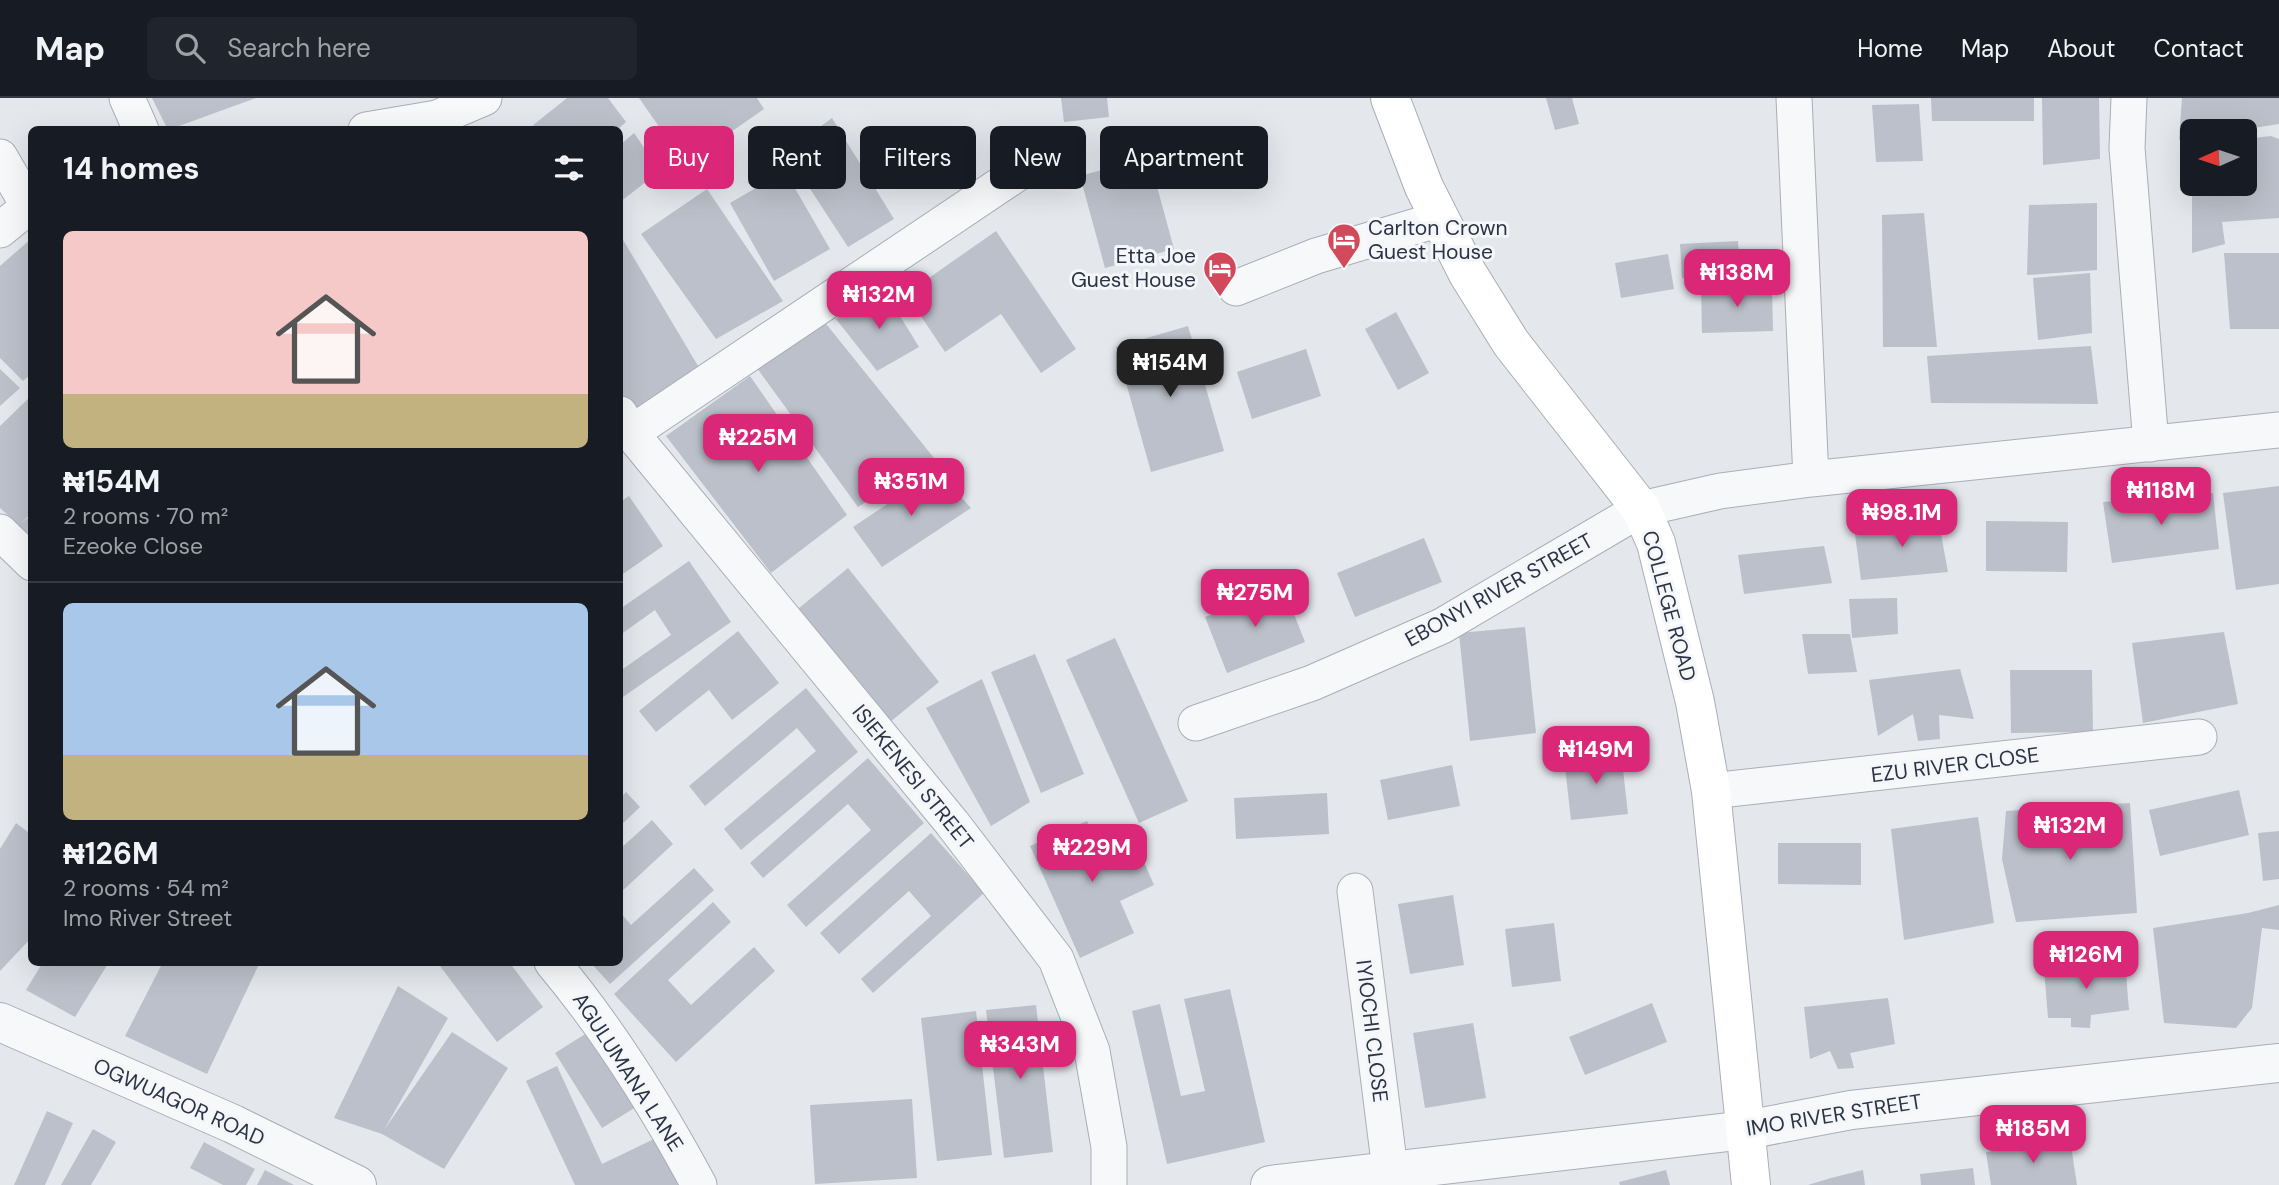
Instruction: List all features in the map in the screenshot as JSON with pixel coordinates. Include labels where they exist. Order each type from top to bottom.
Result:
[{"type":"main road","name":"COLLEGE ROAD","points":[[1390,98],[1440,219],[1468,275],[1511,342],[1641,509],[1656,543],[1681,639],[1711,791],[1751,1185]]},
{"type":"street","points":[[127,98],[139,126]]},
{"type":"street","points":[[408,126],[440,123],[484,98]]},
{"type":"street","points":[[1794,98],[1811,479]]},
{"type":"street","points":[[2129,98],[2128,176],[2151,444]]},
{"type":"street","points":[[0,157],[28,201]]},
{"type":"street","points":[[625,424],[993,189]]},
{"type":"street","points":[[0,230],[28,206]]},
{"type":"street","points":[[1236,288],[1316,256],[1440,219]]},
{"type":"street","name":"ISIEKENESI STREET","points":[[625,424],[952,823],[1056,959],[1092,1051],[1109,1147],[1110,1185]]},
{"type":"street","name":"EBONYI RIVER STREET","points":[[1196,723],[1312,683],[1443,626],[1641,509],[1720,491],[1811,479],[2279,430]]},
{"type":"street","points":[[0,532],[28,559]]},
{"type":"street","name":"EZU RIVER CLOSE","points":[[1711,791],[2199,737]]},
{"type":"street","name":"IYIOCHI CLOSE","points":[[1355,891],[1390,1170]]},
{"type":"street","name":"AGULUMANA LANE","points":[[555,966],[588,1005],[672,1135],[699,1185]]},
{"type":"street","name":"OGWUAGOR ROAD","points":[[0,1022],[233,1124],[357,1185]]},
{"type":"street","name":"IMO RIVER STREET","points":[[1270,1185],[1746,1130],[1851,1110],[2279,1063]]},
{"type":"building","points":[[152,98],[256,98],[179,126],[166,126]]},
{"type":"building","points":[[567,98],[608,98],[626,122],[622,126],[532,126]]},
{"type":"building","points":[[639,98],[757,98],[764,109],[734,130],[734,126],[659,126]]},
{"type":"building","points":[[1061,98],[1107,98],[1109,117],[1064,122]]},
{"type":"building","points":[[1546,98],[1572,98],[1579,124],[1555,130]]},
{"type":"building","points":[[1931,98],[2034,98],[2034,121],[1932,121]]},
{"type":"building","points":[[2042,98],[2099,98],[2100,159],[2043,165]]},
{"type":"building","points":[[2182,98],[2279,98],[2279,124],[2258,127],[2258,119],[2180,119]]},
{"type":"building","points":[[1919,104],[1923,161],[1876,162],[1872,105]]},
{"type":"building","points":[[832,118],[837,126],[821,126]]},
{"type":"building","points":[[634,133],[644,148],[644,183],[623,200],[623,142]]},
{"type":"building","points":[[2271,136],[2279,139],[2279,218],[2222,222],[2225,244],[2192,253],[2192,196],[2258,196],[2258,138]]},
{"type":"building","points":[[846,141],[860,164],[860,189],[876,189],[894,219],[848,247],[810,189],[846,189]]},
{"type":"building","points":[[1100,170],[1100,189],[1158,189],[1174,249],[1105,268],[1084,189],[1086,189],[1086,174]]},
{"type":"building","points":[[707,189],[783,301],[716,339],[641,234]]},
{"type":"building","points":[[754,189],[795,189],[830,249],[774,281],[730,203]]},
{"type":"building","points":[[2097,203],[2097,270],[2027,275],[2029,205]]},
{"type":"building","points":[[1924,213],[1937,347],[1883,347],[1882,215]]},
{"type":"building","points":[[996,231],[1076,349],[1041,373],[1001,314],[945,352],[906,294]]},
{"type":"building","points":[[623,240],[701,371],[633,414],[623,396]]},
{"type":"building","points":[[1738,241],[1740,274],[1682,278],[1680,244]]},
{"type":"building","points":[[28,242],[28,377],[23,381],[0,358],[0,266]]},
{"type":"building","points":[[2224,253],[2279,253],[2279,329],[2230,329]]},
{"type":"building","points":[[1668,254],[1674,289],[1621,298],[1615,263]]},
{"type":"building","points":[[2090,273],[2092,333],[2038,340],[2033,278]]},
{"type":"building","points":[[1772,285],[1773,331],[1702,333],[1701,287]]},
{"type":"building","points":[[884,290],[919,347],[877,371],[836,319]]},
{"type":"building","points":[[1396,312],[1429,373],[1398,390],[1365,329]]},
{"type":"building","points":[[823,320],[934,458],[858,507],[757,368]]},
{"type":"building","points":[[1188,326],[1224,451],[1151,472],[1116,347]]},
{"type":"building","points":[[2091,346],[2098,404],[1931,403],[1927,356]]},
{"type":"building","points":[[1306,349],[1321,396],[1252,419],[1237,372]]},
{"type":"building","points":[[0,369],[20,388],[0,406]]},
{"type":"building","points":[[750,376],[847,515],[771,573],[666,436]]},
{"type":"building","points":[[28,399],[28,517],[21,523],[28,518],[28,533],[0,508],[0,426]]},
{"type":"building","points":[[937,471],[971,508],[882,567],[853,527]]},
{"type":"building","points":[[2279,486],[2279,584],[2236,590],[2223,493]]},
{"type":"building","points":[[2213,493],[2219,549],[2112,563],[2103,502]]},
{"type":"building","points":[[629,496],[663,546],[623,574],[623,500]]},
{"type":"building","points":[[1919,511],[1923,524],[1939,523],[1948,572],[1861,580],[1855,534],[1894,529],[1893,515]]},
{"type":"building","points":[[1986,521],[2068,522],[2067,572],[1986,571]]},
{"type":"building","points":[[1424,538],[1442,582],[1355,617],[1337,573]]},
{"type":"building","points":[[1824,546],[1832,583],[1744,594],[1738,555]]},
{"type":"building","points":[[689,561],[731,622],[623,697],[623,669],[671,635],[655,610],[623,633],[623,607]]},
{"type":"building","points":[[848,568],[939,682],[884,727],[793,613]]},
{"type":"building","points":[[1283,586],[1305,642],[1227,673],[1205,617]]},
{"type":"building","points":[[1897,598],[1898,634],[1852,638],[1849,599]]},
{"type":"building","points":[[1525,627],[1536,733],[1470,741],[1459,633]]},
{"type":"building","points":[[738,631],[779,683],[732,720],[709,690],[656,732],[639,711]]},
{"type":"building","points":[[2224,632],[2238,704],[2143,723],[2132,643]]},
{"type":"building","points":[[1802,634],[1850,634],[1857,672],[1808,674]]},
{"type":"building","points":[[1115,638],[1188,801],[1139,823],[1066,660]]},
{"type":"building","points":[[1035,654],[1084,774],[1041,793],[991,672]]},
{"type":"building","points":[[1960,669],[1974,719],[1939,715],[1940,739],[1918,741],[1913,714],[1878,736],[1869,680]]},
{"type":"building","points":[[2010,670],[2092,670],[2093,732],[2011,733]]},
{"type":"building","points":[[982,679],[1030,802],[991,826],[926,708]]},
{"type":"building","points":[[806,688],[858,752],[741,850],[724,829],[816,751],[797,728],[705,806],[689,786]]},
{"type":"building","points":[[1621,752],[1628,814],[1571,820],[1564,758]]},
{"type":"building","points":[[868,758],[924,823],[806,927],[787,905],[871,830],[848,804],[763,878],[750,863]]},
{"type":"building","points":[[1452,765],[1460,806],[1388,820],[1380,780]]},
{"type":"building","points":[[2239,790],[2249,835],[2160,856],[2149,810]]},
{"type":"building","points":[[626,792],[640,807],[623,823],[623,796]]},
{"type":"building","points":[[1327,793],[1329,834],[1236,839],[1234,798]]},
{"type":"building","points":[[2130,803],[2137,913],[2016,922],[2002,859],[2006,811]]},
{"type":"building","points":[[1978,817],[1994,923],[1904,940],[1891,829]]},
{"type":"building","points":[[652,820],[673,844],[623,890],[623,846]]},
{"type":"building","points":[[1087,821],[1098,845],[1130,830],[1154,885],[1120,901],[1134,933],[1080,958],[1030,846]]},
{"type":"building","points":[[16,823],[28,832],[28,941],[0,971],[0,849]]},
{"type":"building","points":[[2279,831],[2279,879],[2263,881],[2258,833]]},
{"type":"building","points":[[931,833],[984,893],[873,993],[861,979],[931,916],[909,891],[839,954],[820,933]]},
{"type":"building","points":[[1778,843],[1861,843],[1861,885],[1778,884]]},
{"type":"building","points":[[694,868],[714,890],[610,984],[594,966],[623,966],[623,916],[631,925]]},
{"type":"building","points":[[1453,895],[1464,965],[1410,974],[1398,904]]},
{"type":"building","points":[[713,902],[731,922],[668,980],[691,1005],[754,947],[775,971],[676,1062],[614,994]]},
{"type":"building","points":[[2279,905],[2279,930],[2262,928],[2252,1008],[2236,1028],[2164,1023],[2153,928],[2248,913]]},
{"type":"building","points":[[1554,923],[1561,981],[1512,987],[1505,929]]},
{"type":"building","points":[[2125,961],[2129,1010],[2091,1015],[2090,1028],[2071,1027],[2071,1018],[2048,1018],[2044,968]]},
{"type":"building","points":[[41,966],[107,966],[75,1017],[26,990]]},
{"type":"building","points":[[161,966],[258,966],[207,1074],[125,1036]]},
{"type":"building","points":[[440,966],[512,966],[543,1007],[497,1042]]},
{"type":"building","points":[[398,986],[448,1018],[384,1130],[452,1032],[508,1068],[444,1169],[382,1134],[334,1118]]},
{"type":"building","points":[[1230,989],[1265,1142],[1167,1164],[1132,1011],[1160,1004],[1181,1096],[1205,1091],[1184,999]]},
{"type":"building","points":[[1888,998],[1895,1044],[1850,1053],[1854,1068],[1838,1069],[1830,1051],[1810,1059],[1804,1007]]},
{"type":"building","points":[[1652,1003],[1667,1042],[1585,1075],[1569,1037]]},
{"type":"building","points":[[1036,1005],[1053,1152],[1004,1158],[986,1010]]},
{"type":"building","points":[[976,1011],[992,1155],[937,1161],[921,1018]]},
{"type":"building","points":[[1473,1023],[1486,1098],[1425,1108],[1413,1033]]},
{"type":"building","points":[[590,1031],[636,1107],[602,1128],[555,1053]]},
{"type":"building","points":[[557,1066],[602,1164],[656,1138],[678,1185],[575,1185],[526,1081]]},
{"type":"building","points":[[912,1099],[917,1178],[815,1184],[810,1105]]},
{"type":"building","points":[[47,1111],[73,1123],[45,1185],[14,1185]]},
{"type":"building","points":[[93,1129],[116,1142],[91,1185],[61,1185]]},
{"type":"building","points":[[2070,1139],[2077,1185],[1991,1185],[1986,1152]]},
{"type":"building","points":[[204,1142],[255,1169],[246,1185],[223,1185],[190,1168]]},
{"type":"building","points":[[1973,1168],[1975,1185],[1921,1185],[1920,1174]]},
{"type":"building","points":[[265,1170],[294,1185],[257,1185]]},
{"type":"building","points":[[1666,1170],[1670,1185],[1620,1185],[1619,1182]]},
{"type":"building","points":[[1863,1170],[1865,1185],[1808,1185],[1831,1178]]},
{"type":"place","name":"Carlton Crown Guest House","points":[[1344,270]]},
{"type":"place","name":"Etta Joe Guest House","points":[[1220,298]]}]
